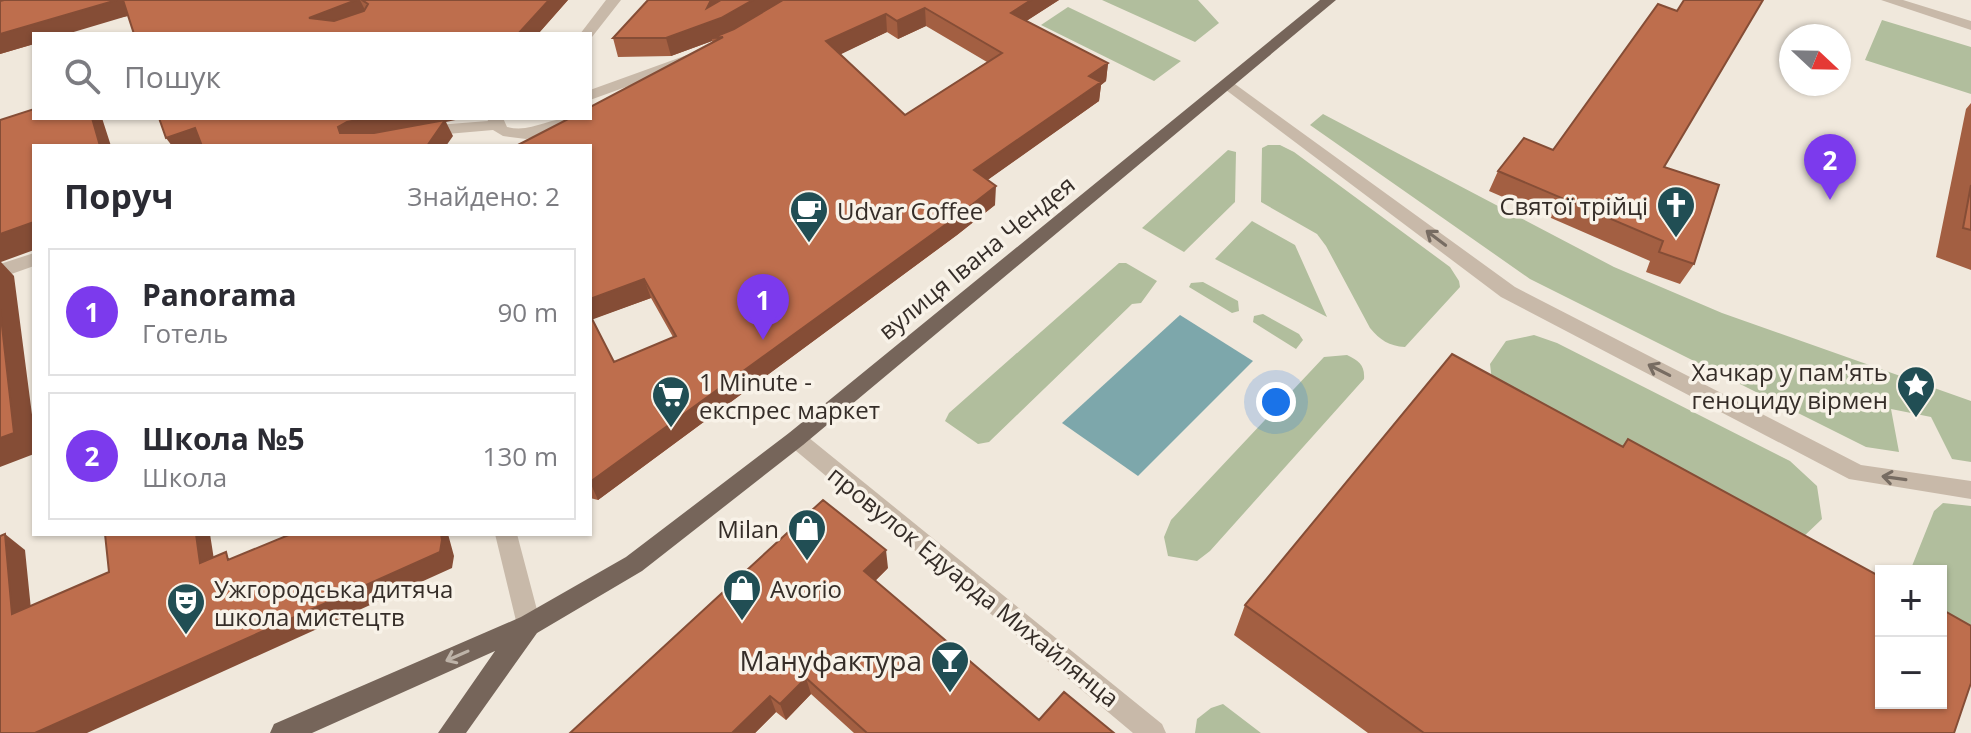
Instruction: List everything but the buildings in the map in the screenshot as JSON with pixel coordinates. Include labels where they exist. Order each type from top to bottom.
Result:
[{"type":"main road","name":"вулиця Івана Чендея","points":[[291,732],[529,625],[634,564],[796,439],[1329,0]]},
{"type":"main road","points":[[451,733],[529,625]]},
{"type":"street","points":[[589,32],[614,0]]},
{"type":"street","points":[[1888,0],[1971,26]]},
{"type":"street","points":[[592,94],[703,54]]},
{"type":"street","points":[[1228,84],[1508,292],[1857,473],[1971,490]]},
{"type":"street","points":[[408,134],[500,125],[532,134],[561,120]]},
{"type":"street","points":[[491,144],[500,125]]},
{"type":"street","points":[[0,271],[32,260]]},
{"type":"street","name":"провулок Едуарда Михайлянца","points":[[796,439],[1153,733]]},
{"type":"street","points":[[507,536],[529,625]]},
{"type":"green space","points":[[1102,0],[1198,0],[1219,23],[1195,42]]},
{"type":"green space","points":[[1068,7],[1181,61],[1154,81],[1041,25]]},
{"type":"green space","points":[[1882,20],[1971,47],[1971,94],[1865,60]]},
{"type":"green space","points":[[1323,114],[1614,267],[1722,313],[1971,401],[1971,462],[1952,459],[1931,417],[1891,409],[1899,452],[1866,447],[1530,279],[1310,125]]},
{"type":"green space","points":[[1280,145],[1294,152],[1450,267],[1460,287],[1405,347],[1385,342],[1370,328],[1317,234],[1261,202],[1262,148]]},
{"type":"green space","points":[[1228,150],[1236,152],[1235,202],[1184,252],[1142,228]]},
{"type":"green space","points":[[1252,221],[1295,245],[1327,317],[1215,259]]},
{"type":"green space","points":[[1119,263],[1126,263],[1157,281],[1141,303],[1132,304],[989,442],[978,444],[945,421],[949,413]]},
{"type":"green space","points":[[1203,282],[1238,301],[1239,311],[1232,313],[1189,287],[1191,283]]},
{"type":"green space","points":[[1263,314],[1299,334],[1303,340],[1296,349],[1253,322],[1254,316]]},
{"type":"green space","points":[[1534,335],[1557,343],[1790,461],[1817,486],[1822,519],[1801,539],[1492,381],[1490,364],[1506,341]]},
{"type":"green space","points":[[1347,355],[1360,364],[1364,379],[1210,551],[1197,561],[1168,556],[1164,537],[1171,520],[1324,357]]},
{"type":"green space","points":[[1943,503],[1971,506],[1971,644],[1947,628],[1947,565],[1912,565],[1934,511]]},
{"type":"green space","points":[[1223,704],[1261,733],[1195,733],[1197,719],[1211,708]]},
{"type":"water","points":[[1180,315],[1253,361],[1138,476],[1062,423]]},
{"type":"place","name":"Школа №5","points":[[1830,200]]},
{"type":"place","name":"Святої трійці","points":[[1676,239]]},
{"type":"place","name":"Udvar Coffee","points":[[809,244]]},
{"type":"place","name":"Panorama","points":[[763,340]]},
{"type":"place","name":"Хачкар у пам'ять геноциду вірмен","points":[[1916,419]]},
{"type":"place","name":"1 Minute - експрес маркет","points":[[671,429]]},
{"type":"place","name":"Milan","points":[[807,562]]},
{"type":"place","name":"Avorio","points":[[742,622]]},
{"type":"place","name":"Ужгородська дитяча школа мистецтв","points":[[186,636]]},
{"type":"place","name":"Мануфактура","points":[[950,694]]}]
